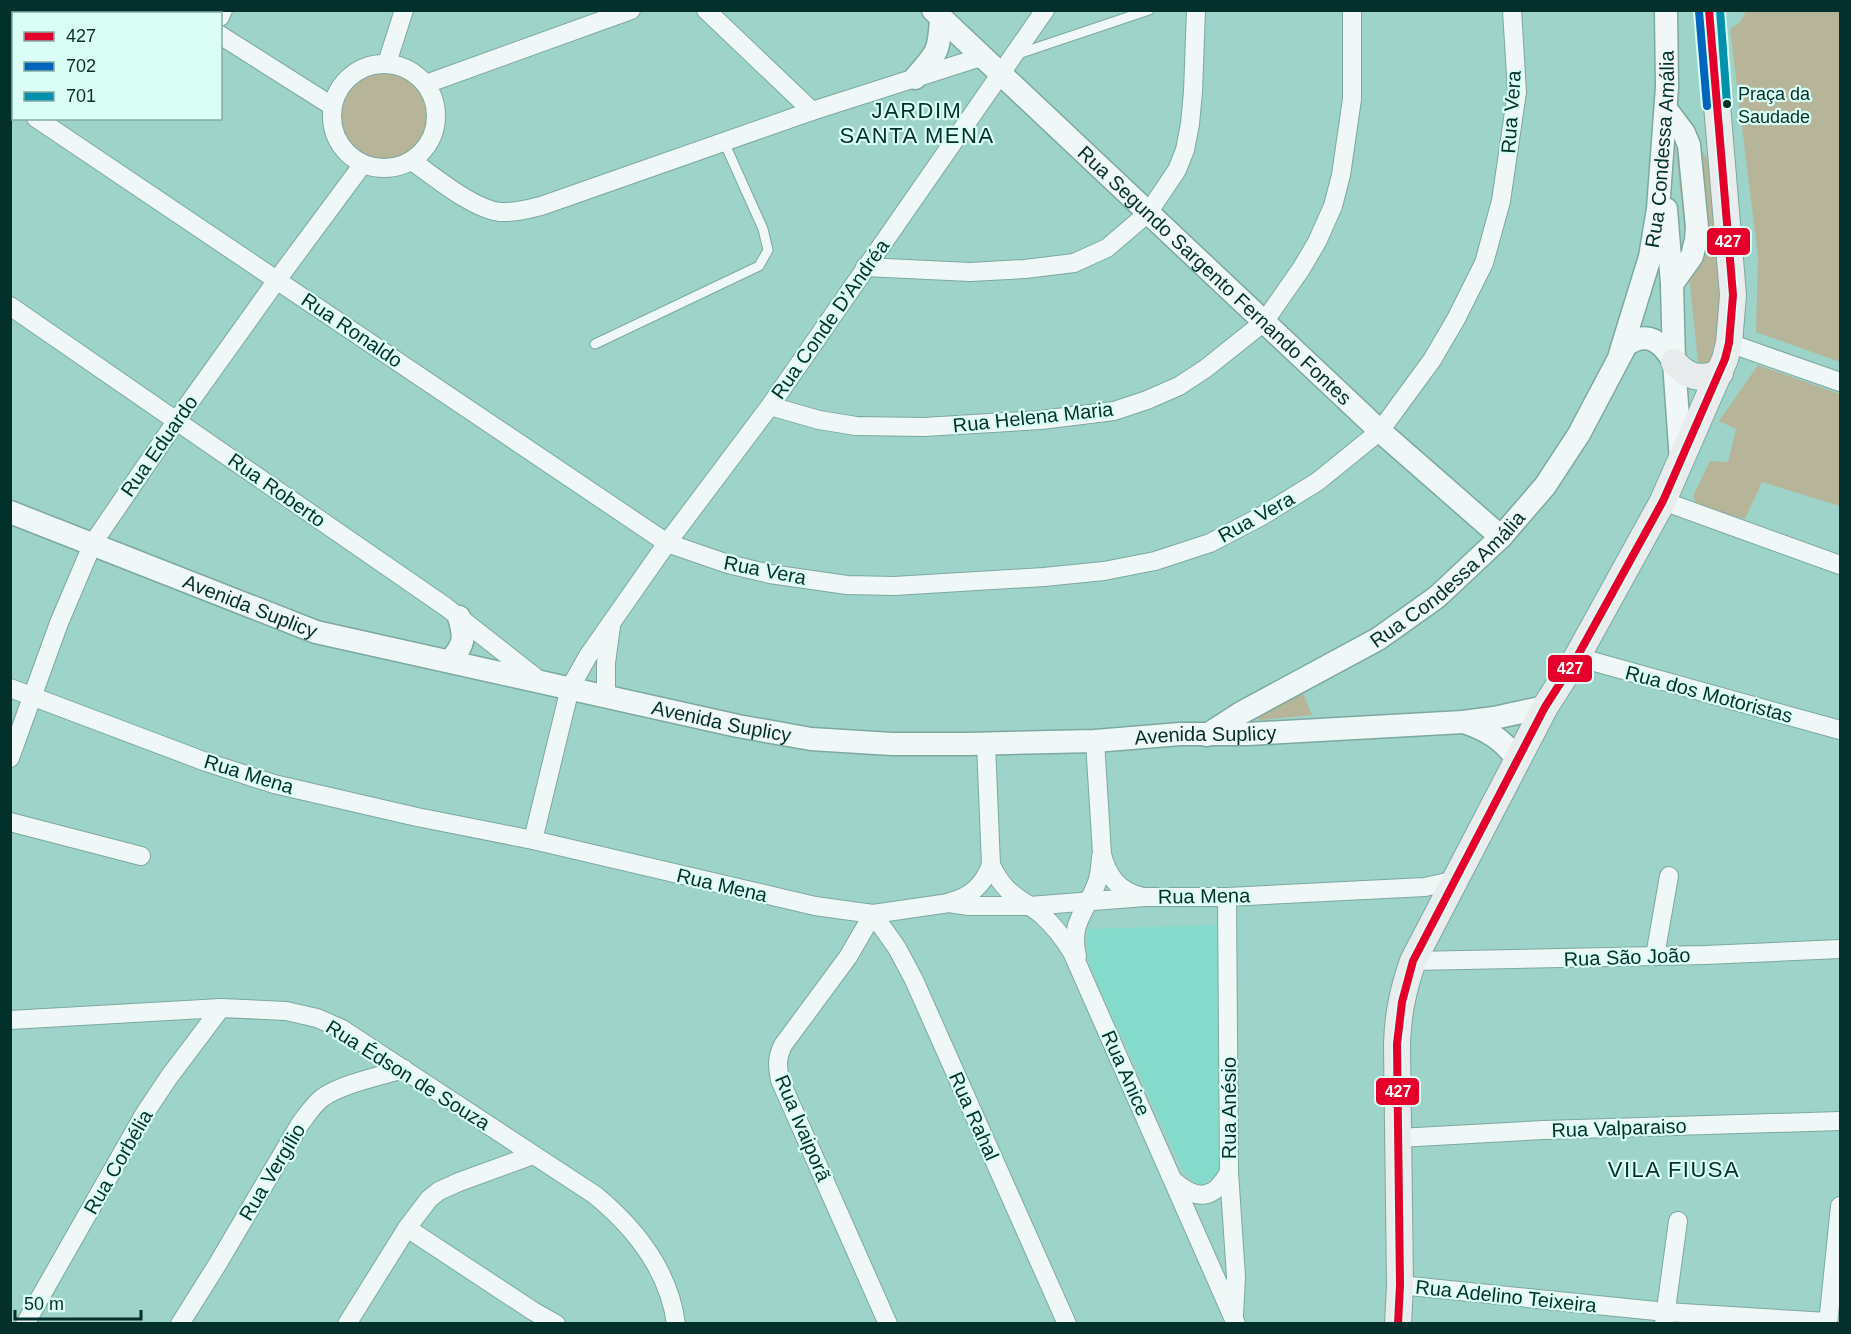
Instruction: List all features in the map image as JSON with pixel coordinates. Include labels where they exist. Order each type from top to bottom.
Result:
[{"type":"main road","points":[[1398,1323],[1400,1285],[1398,1018],[1403,991],[1413,961],[1545,707],[1577,657],[1663,501],[1720,373],[1729,343],[1732,295],[1709,10]]},
{"type":"main road","points":[[1674,362],[1681,370],[1693,376],[1720,373]]},
{"type":"street","points":[[387,63],[404,10]]},
{"type":"street","points":[[426,84],[631,10]]},
{"type":"street","points":[[706,10],[812,111]]},
{"type":"street","name":"Rua Conde D'Andréa","points":[[532,840],[570,688],[597,641],[770,406],[1045,10]]},
{"type":"street","points":[[865,267],[970,272],[1025,269],[1074,263],[1107,248],[1148,213],[1177,170],[1185,150],[1193,92],[1196,10]]},
{"type":"street","name":"Rua Helena Maria","points":[[770,406],[819,420],[847,424],[912,427],[1041,420],[1114,411],[1179,386],[1205,369],[1264,322],[1301,269],[1317,242],[1333,206],[1341,175],[1352,99],[1352,10]]},
{"type":"street","name":"Rua Vera","points":[[667,543],[759,572],[847,585],[894,586],[1044,577],[1104,571],[1155,561],[1210,543],[1260,517],[1317,482],[1380,431],[1432,360],[1456,320],[1484,263],[1501,201],[1516,92],[1512,10]]},
{"type":"street","name":"Rua Condessa Amália","points":[[1619,355],[1650,257],[1658,209],[1666,110],[1666,10]]},
{"type":"street","points":[[915,78],[938,51],[940,44],[937,15]]},
{"type":"street","name":"Rua Segundo Sargento Fernando Fontes","points":[[937,15],[981,57],[1007,64],[1148,213],[1380,431],[1501,537]]},
{"type":"street","points":[[222,36],[332,106]]},
{"type":"street","points":[[412,161],[478,206],[500,212],[520,211],[541,206],[812,111],[981,57]]},
{"type":"street","points":[[387,63],[409,69],[426,84],[435,104],[436,126],[427,146],[412,161],[400,167],[375,168],[348,155],[337,141],[332,124],[332,106],[339,88],[351,74],[368,65],[387,63]]},
{"type":"street","points":[[1666,110],[1684,133],[1689,145],[1697,227],[1692,256],[1672,284]]},
{"type":"street","name":"Rua Ronaldo","points":[[39,120],[667,543]]},
{"type":"street","points":[[1663,160],[1681,461]]},
{"type":"street","name":"Rua Eduardo","points":[[10,758],[59,623],[93,543],[177,420],[363,164]]},
{"type":"street","name":"Rua Roberto","points":[[10,306],[459,617],[539,680]]},
{"type":"street","name":"Rua Condessa Amália","points":[[1208,735],[1241,712],[1378,639],[1437,597],[1501,537],[1545,486],[1579,434],[1626,345],[1631,341],[1648,338],[1662,346],[1674,362]]},
{"type":"street","points":[[1729,343],[1840,382]]},
{"type":"street","points":[[1663,501],[1840,565]]},
{"type":"street","name":"Avenida Suplicy","points":[[10,512],[316,632],[738,726],[811,739],[892,744],[986,744],[1095,741],[1180,734],[1247,735],[1463,722],[1545,707]]},
{"type":"street","points":[[450,661],[463,642],[463,630],[459,617]]},
{"type":"street","name":"Rua Conde D'Andréa","points":[[606,695],[606,663],[611,624]]},
{"type":"street","name":"Rua dos Motoristas","points":[[1577,657],[1840,730]]},
{"type":"street","name":"Rua Mena","points":[[10,688],[206,762],[274,784],[417,817],[532,840],[815,906],[873,914],[949,903],[969,906],[1029,906],[1144,897],[1227,897],[1425,887],[1456,880]]},
{"type":"street","name":"Avenida Suplicy","points":[[1463,722],[1491,733],[1503,742],[1518,760]]},
{"type":"street","points":[[1095,741],[1102,854],[1105,867],[1116,883],[1132,894],[1144,897]]},
{"type":"street","points":[[949,903],[965,897],[980,886],[991,866],[986,744]]},
{"type":"street","points":[[10,822],[141,856]]},
{"type":"street","name":"Rua Anice","points":[[1080,967],[1076,951],[1078,922],[1099,878],[1102,854]]},
{"type":"street","name":"Rua Anice","points":[[991,866],[1006,889],[1054,926],[1080,967],[1173,1180],[1231,1322]]},
{"type":"street","points":[[1655,956],[1670,876]]},
{"type":"street","name":"Rua Anésio","points":[[1227,897],[1229,1172],[1236,1277],[1231,1322]]},
{"type":"street","name":"Rua Ivaiporã","points":[[873,914],[848,957],[783,1045],[778,1054],[777,1066],[780,1080],[888,1323]]},
{"type":"street","name":"Rua Rahal","points":[[873,914],[897,948],[914,980],[1066,1323]]},
{"type":"street","name":"Rua São João","points":[[1413,961],[1655,956],[1840,949]]},
{"type":"street","name":"Rua Édson de Souza","points":[[10,1020],[221,1008],[286,1011],[317,1018],[342,1029],[595,1195],[618,1213],[652,1257],[666,1284],[676,1323]]},
{"type":"street","name":"Rua Corbélia","points":[[26,1323],[145,1113],[221,1008]]},
{"type":"street","name":"Rua Vergílio","points":[[180,1323],[312,1107],[323,1097],[339,1089],[404,1069]]},
{"type":"street","name":"Rua Valparaiso","points":[[1398,1138],[1544,1130],[1840,1121]]},
{"type":"street","points":[[347,1323],[407,1228],[429,1199],[439,1191],[459,1182],[533,1155]]},
{"type":"street","points":[[1173,1180],[1185,1191],[1202,1195],[1220,1186],[1229,1172]]},
{"type":"street","points":[[1828,1323],[1840,1206]]},
{"type":"street","points":[[1665,1318],[1678,1221]]},
{"type":"street","points":[[407,1228],[529,1317],[556,1323]]},
{"type":"street","name":"Rua Adelino Teixeira","points":[[1400,1285],[1665,1318],[1828,1323]]},
{"type":"lane","points":[[1007,64],[1149,10]]},
{"type":"lane","points":[[595,344],[759,266],[768,250],[763,229],[724,142]]},
{"type":"shaded area","points":[[1746,11],[1840,11],[1840,362],[1756,332],[1758,257],[1730,29],[1740,22]]},
{"type":"shaded area","points":[[383,67],[402,71],[418,81],[428,97],[432,116],[428,135],[418,151],[402,161],[383,165],[364,161],[348,151],[338,135],[334,116],[338,97],[348,81],[364,71]]},
{"type":"shaded area","name":"Praça da Saudade","points":[[1686,138],[1697,144],[1711,164],[1724,300],[1716,358],[1707,364],[1698,362],[1676,149]]},
{"type":"shaded area","points":[[1758,365],[1840,394],[1840,506],[1762,482],[1745,519],[1697,507],[1693,496],[1710,461],[1728,462],[1736,429],[1719,421]]},
{"type":"shaded area","points":[[1302,691],[1312,715],[1261,720],[1256,718],[1259,713]]},
{"type":"shaded area","points":[[1217,925],[1219,1174],[1199,1186],[1184,1172],[1089,964],[1087,929]]},
{"type":"transit line","name":"427","points":[[1398,1324],[1400,1285],[1397,1044],[1402,1002],[1413,961],[1545,707],[1577,657],[1663,501],[1725,359],[1729,343],[1733,295],[1709,10]]},
{"type":"transit line","name":"701","points":[[1720,10],[1727,104]]},
{"type":"transit line","name":"702","points":[[1699,11],[1707,106]]},
{"type":"place","name":"Praça da Saudade","points":[[1727,104]]},
{"type":"district","name":"JARDIM SANTA MENA","points":[[917,122]]},
{"type":"district","name":"VILA FIUSA","points":[[1674,1169]]}]
